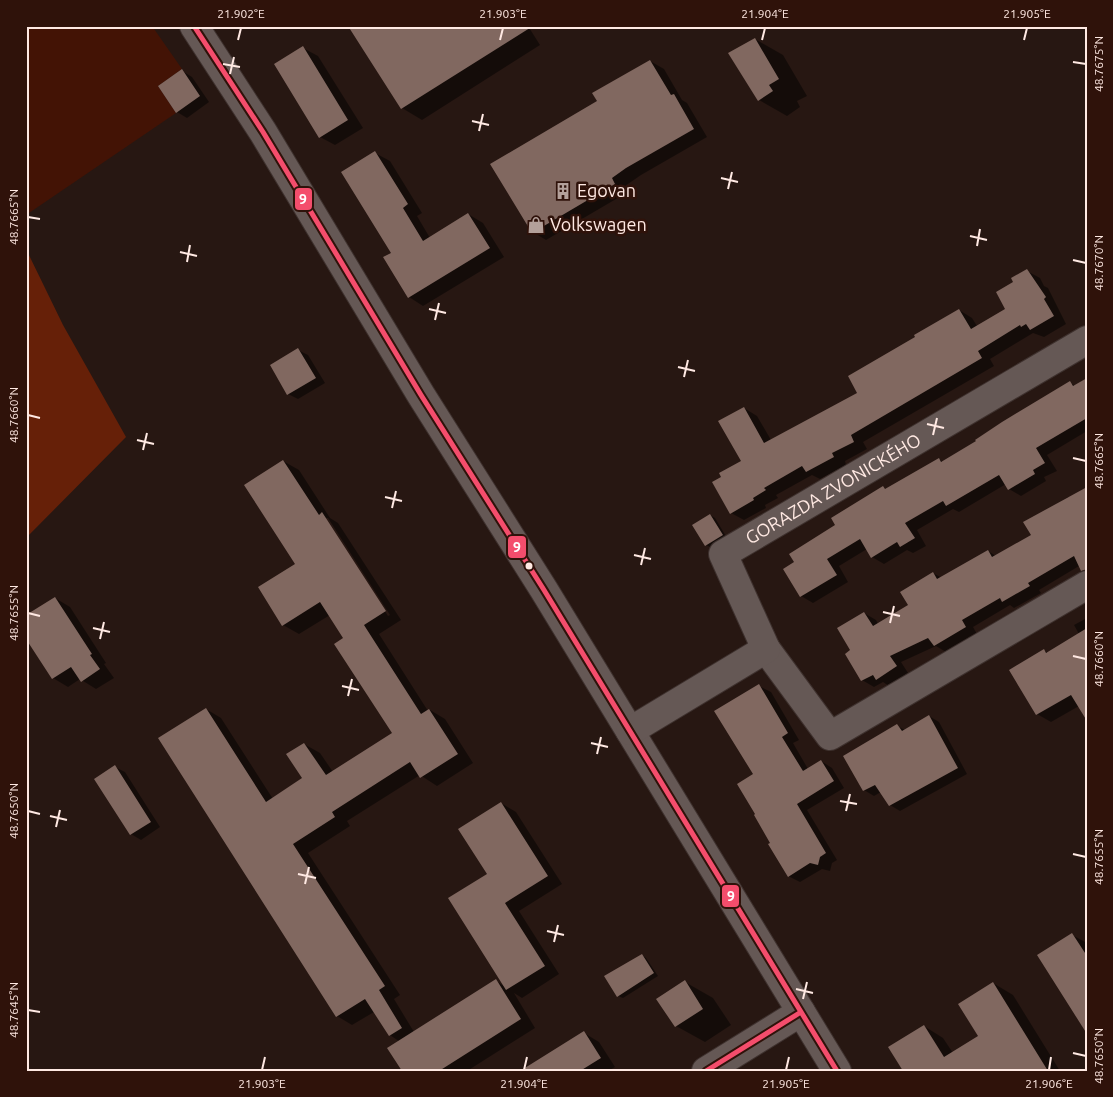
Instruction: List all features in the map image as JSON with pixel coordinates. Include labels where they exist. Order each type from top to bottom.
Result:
[{"type":"street","points":[[194,26],[263,132],[421,395],[630,731],[837,1071]]},
{"type":"street","name":"GORAZDA ZVONICKÉHO","points":[[1087,340],[723,554],[766,649],[830,736],[1087,585]]},
{"type":"street","points":[[630,731],[766,649]]},
{"type":"street","points":[[706,1071],[801,1012]]},
{"type":"shaded area","points":[[26,26],[152,26],[182,69],[158,86],[176,113],[26,215]]},
{"type":"shaded area","points":[[26,249],[63,325],[126,437],[26,538]]},
{"type":"building","points":[[348,26],[533,26],[401,109]]},
{"type":"building","points":[[755,38],[779,79],[769,85],[773,91],[758,101],[728,53]]},
{"type":"building","points":[[303,46],[348,120],[319,138],[274,64]]},
{"type":"building","points":[[650,60],[671,95],[674,94],[694,129],[626,168],[612,178],[615,184],[532,233],[490,164],[597,101],[592,93]]},
{"type":"building","points":[[182,69],[200,96],[176,113],[158,86]]},
{"type":"building","points":[[375,151],[408,204],[403,208],[423,241],[468,213],[490,248],[408,298],[383,257],[391,253],[341,172]]},
{"type":"building","points":[[1027,269],[1046,297],[1044,299],[1054,316],[1030,330],[1026,324],[1021,327],[1020,325],[978,351],[982,358],[851,435],[854,442],[832,453],[834,457],[806,472],[802,466],[764,488],[766,490],[753,498],[754,500],[730,514],[712,482],[721,477],[719,473],[741,461],[718,421],[744,407],[764,443],[857,393],[848,376],[959,309],[971,329],[1005,309],[996,292],[1013,282],[1011,278]]},
{"type":"building","points":[[298,348],[316,378],[287,395],[270,365]]},
{"type":"building","points":[[1087,378],[1087,418],[1036,448],[1045,463],[1033,470],[1035,474],[1008,490],[999,475],[946,506],[943,501],[905,523],[915,538],[900,547],[897,542],[871,558],[860,539],[827,559],[837,575],[800,597],[783,569],[794,562],[789,554],[835,525],[831,518],[883,486],[885,489],[939,458],[941,462],[1070,381],[1073,386]]},
{"type":"building","points":[[283,460],[319,515],[322,512],[386,611],[364,625],[421,714],[429,709],[458,754],[420,778],[410,762],[332,812],[335,817],[293,844],[385,986],[379,990],[402,1028],[389,1036],[365,999],[336,1017],[158,738],[206,708],[266,802],[302,778],[286,754],[304,743],[326,775],[392,733],[334,644],[343,638],[320,602],[282,626],[258,587],[295,564],[244,485]]},
{"type":"building","points":[[1087,487],[1087,569],[1081,571],[1074,556],[1028,583],[1030,586],[1002,602],[1000,598],[962,620],[966,627],[934,646],[928,638],[890,656],[897,666],[876,680],[873,675],[861,681],[845,654],[850,650],[837,628],[864,612],[873,626],[908,605],[900,592],[933,572],[937,579],[988,550],[992,557],[1031,535],[1023,522]]},
{"type":"building","points":[[710,514],[723,535],[705,546],[692,525]]},
{"type":"building","points":[[55,597],[100,669],[81,682],[71,667],[52,679],[26,639],[26,615]]},
{"type":"building","points":[[1087,628],[1087,721],[1071,695],[1036,715],[1009,670],[1044,649],[1046,653]]},
{"type":"building","points":[[759,684],[788,733],[782,737],[803,771],[821,760],[834,781],[797,804],[826,853],[820,857],[818,865],[810,863],[788,877],[768,844],[770,843],[737,784],[753,774],[714,711]]},
{"type":"building","points":[[929,715],[958,768],[889,806],[875,785],[863,791],[843,756],[897,724],[902,731]]},
{"type":"building","points":[[115,765],[151,822],[130,835],[94,779]]},
{"type":"building","points":[[501,802],[548,876],[505,903],[545,966],[506,990],[448,898],[487,874],[458,829]]},
{"type":"building","points":[[1072,933],[1087,956],[1087,1034],[1037,955]]},
{"type":"building","points":[[642,954],[654,973],[617,997],[604,976]]},
{"type":"building","points":[[496,979],[521,1019],[439,1071],[402,1071],[387,1048]]},
{"type":"building","points":[[685,980],[703,1009],[675,1027],[656,999]]},
{"type":"building","points":[[993,982],[1048,1071],[903,1071],[888,1047],[924,1025],[944,1057],[978,1036],[958,1004]]},
{"type":"building","points":[[584,1031],[601,1058],[580,1071],[520,1071]]},
{"type":"transit line","name":"9","points":[[194,26],[263,132],[421,395],[544,590],[837,1071]]},
{"type":"transit line","name":"9","points":[[706,1071],[801,1012]]},
{"type":"place","name":"Egovan","points":[[563,191]]},
{"type":"place","name":"Volkswagen","points":[[536,225]]}]
